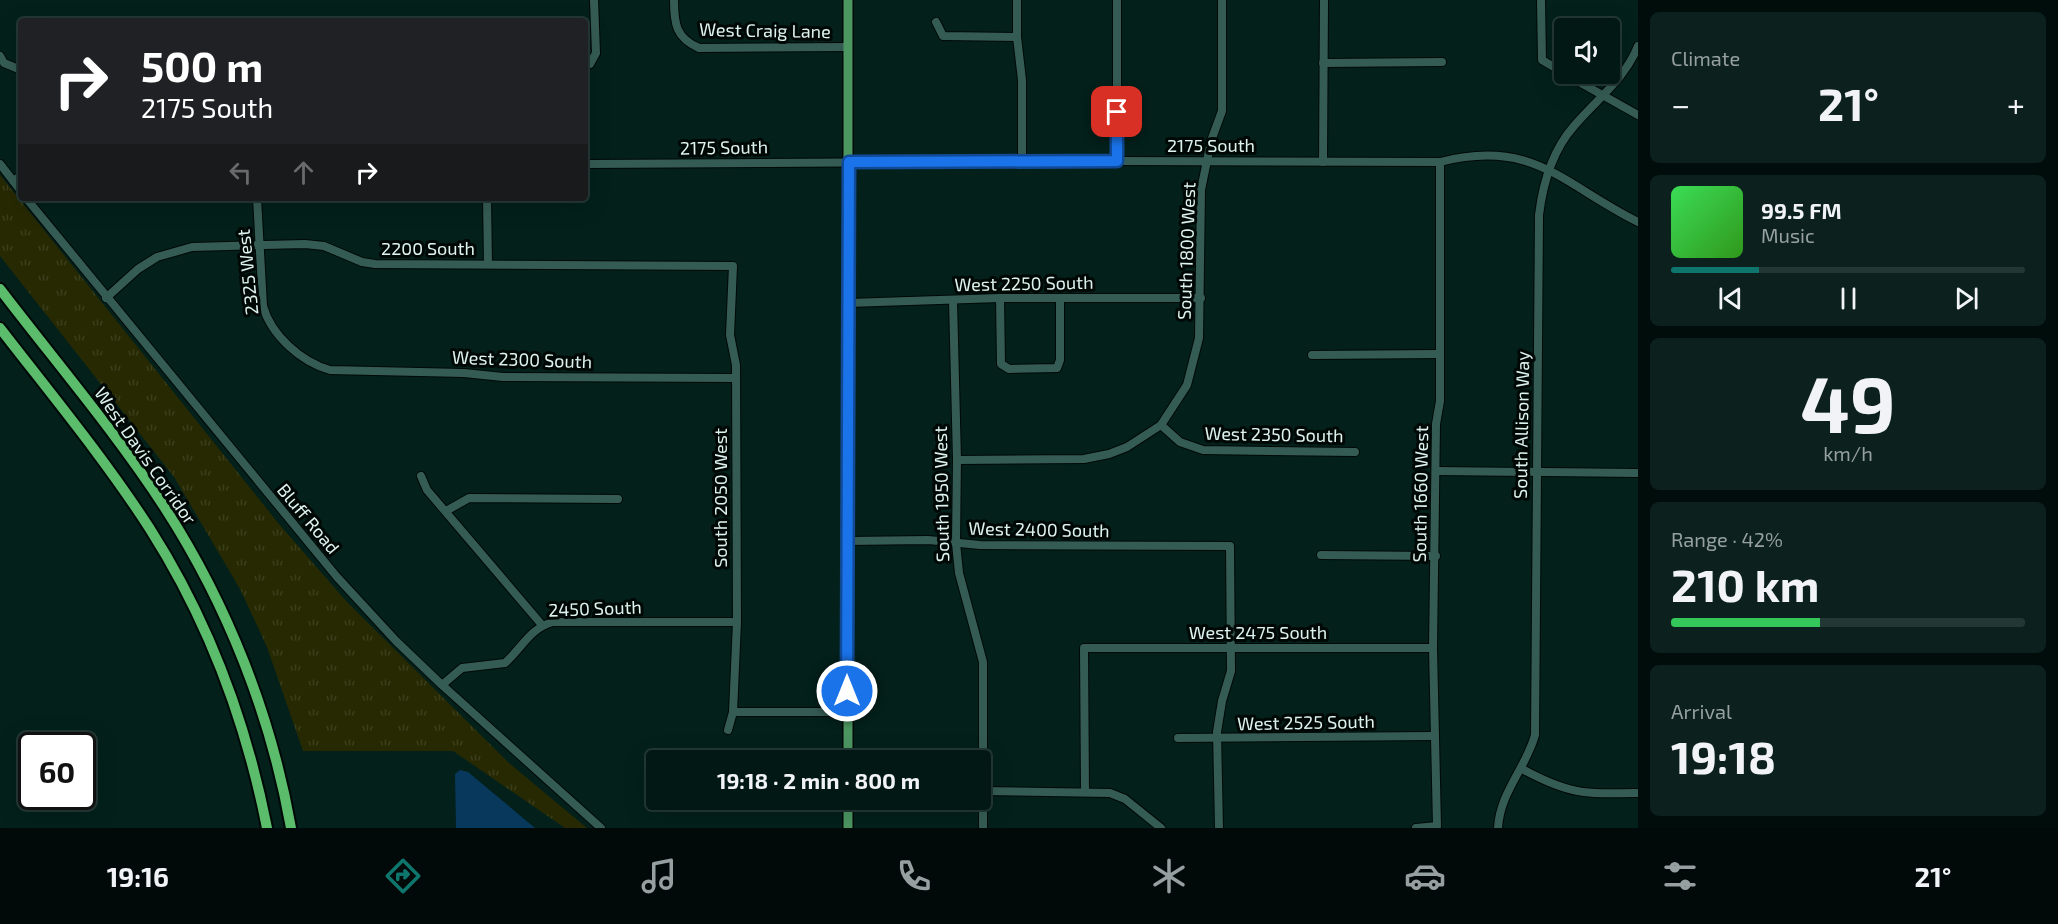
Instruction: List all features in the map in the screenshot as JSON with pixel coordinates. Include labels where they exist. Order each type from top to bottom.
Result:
[{"type":"highway","name":"West Davis Corridor","points":[[0,289],[150,486],[207,582],[255,692],[279,773],[291,828]]},
{"type":"highway","name":"West Davis Corridor","points":[[0,328],[121,486],[155,537],[185,591],[212,648],[233,701],[249,752],[267,828]]},
{"type":"main road","points":[[848,0],[848,750]]},
{"type":"main road","points":[[848,810],[848,828]]},
{"type":"street","points":[[588,65],[596,53],[594,0]]},
{"type":"street","name":"West Craig Lane","points":[[674,0],[676,27],[683,40],[699,48],[848,47]]},
{"type":"street","points":[[1017,0],[1017,37],[1022,80],[1022,161]]},
{"type":"street","points":[[1117,0],[1117,161]]},
{"type":"street","name":"South 1800 West","points":[[1161,424],[1187,385],[1199,338],[1200,204],[1211,141],[1222,111],[1222,0]]},
{"type":"street","points":[[1323,162],[1324,0]]},
{"type":"street","points":[[1541,0],[1542,60],[1554,67]]},
{"type":"street","points":[[936,22],[943,36],[1017,37]]},
{"type":"street","name":"South Allison Way","points":[[1498,828],[1503,801],[1522,769],[1535,735],[1539,215],[1548,168],[1574,126],[1624,73],[1638,46]]},
{"type":"street","points":[[2,59],[18,68]]},
{"type":"street","points":[[1323,63],[1442,62]]},
{"type":"street","points":[[1581,84],[1638,116]]},
{"type":"street","name":"2175 South","points":[[588,164],[1022,161],[1440,162],[1479,154],[1523,158],[1548,168],[1638,222]]},
{"type":"street","name":"South 1660 West","points":[[1416,828],[1437,826],[1433,648],[1440,162]]},
{"type":"street","points":[[0,164],[18,187]]},
{"type":"street","points":[[13,181],[18,178]]},
{"type":"street","name":"Bluff Road","points":[[29,201],[106,298],[337,577],[396,641],[441,685],[601,828]]},
{"type":"street","name":"2325 West","points":[[257,201],[263,306],[267,320],[308,362]]},
{"type":"street","points":[[487,201],[488,264]]},
{"type":"street","name":"2200 South","points":[[106,298],[138,269],[175,250],[192,247],[305,244],[324,246],[375,264],[733,266]]},
{"type":"street","name":"South 2050 West","points":[[728,730],[733,712],[737,622],[736,378],[730,335],[733,266]]},
{"type":"street","points":[[1000,298],[1003,368],[1051,369],[1059,365],[1060,298]]},
{"type":"street","name":"West 2250 South","points":[[848,303],[1000,298],[1201,298]]},
{"type":"street","name":"South 1950 West","points":[[953,301],[957,460],[956,543],[958,573],[984,662],[983,750]]},
{"type":"street","points":[[1312,355],[1439,354]]},
{"type":"street","name":"West 2300 South","points":[[308,362],[330,370],[464,373],[503,377],[736,378]]},
{"type":"street","points":[[957,460],[1097,458],[1127,447],[1161,424]]},
{"type":"street","name":"West 2350 South","points":[[1161,424],[1180,442],[1203,450],[1355,452]]},
{"type":"street","points":[[1437,471],[1638,472]]},
{"type":"street","points":[[421,476],[427,490],[542,625]]},
{"type":"street","points":[[446,511],[470,498],[618,499]]},
{"type":"street","name":"West 2400 South","points":[[847,541],[928,540],[956,543],[1230,546],[1232,647]]},
{"type":"street","points":[[1320,555],[1436,556]]},
{"type":"street","name":"2450 South","points":[[441,685],[462,668],[505,663],[542,625],[554,622],[737,622]]},
{"type":"street","points":[[1219,828],[1217,738],[1222,701],[1231,671],[1232,647]]},
{"type":"street","name":"West 2475 South","points":[[1085,791],[1084,648],[1433,648]]},
{"type":"street","points":[[733,712],[847,712]]},
{"type":"street","name":"West 2525 South","points":[[1178,738],[1435,736]]},
{"type":"street","points":[[1522,769],[1564,790],[1589,794],[1638,793]]},
{"type":"street","points":[[991,791],[1110,793],[1125,799],[1161,828]]},
{"type":"street","name":"South 1950 West","points":[[983,810],[983,828]]},
{"type":"green space","points":[[0,175],[18,198],[18,201],[21,201],[279,524],[347,602],[509,763],[587,828],[565,828],[453,751],[303,751],[267,647],[240,589],[174,477],[0,256]]},
{"type":"water","points":[[460,770],[468,772],[535,828],[456,828],[455,774]]},
{"type":"route","points":[[847,691],[849,162],[1117,161],[1117,112]]}]
